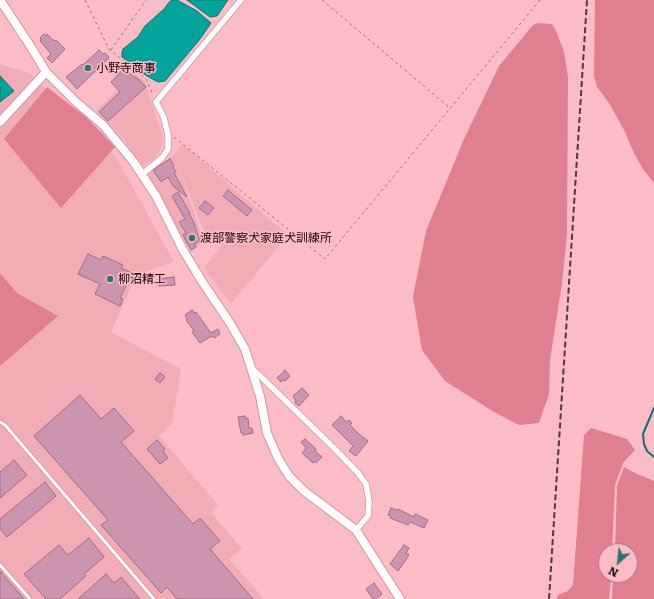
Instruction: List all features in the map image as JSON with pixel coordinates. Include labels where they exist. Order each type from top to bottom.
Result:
[{"type":"street","points":[[0,0],[46,72],[75,101],[103,125],[133,161],[156,196],[183,250],[245,349],[260,396],[267,433],[278,458],[289,476],[304,491],[356,530],[400,599]]},
{"type":"street","points":[[141,175],[162,158],[168,149],[168,135],[164,118],[156,102],[241,0]]},
{"type":"street","points":[[0,122],[46,72]]},
{"type":"street","points":[[252,368],[337,451],[358,473],[366,484],[368,492],[368,516],[356,530]]},
{"type":"lane","points":[[0,422],[5,425],[154,599]]},
{"type":"lane","points":[[0,565],[30,599]]},
{"type":"path","points":[[85,0],[108,49],[146,80],[156,102]]},
{"type":"path","points":[[110,51],[146,0]]},
{"type":"path","points":[[322,0],[450,108]]},
{"type":"path","points":[[168,135],[177,139],[324,260],[540,0]]},
{"type":"shaded area","points":[[595,0],[654,0],[654,183],[643,169],[609,103],[597,87],[594,76]]},
{"type":"shaded area","points":[[538,23],[552,24],[557,33],[564,52],[568,77],[567,235],[562,283],[550,360],[549,394],[539,423],[519,425],[494,412],[445,381],[422,350],[413,297],[426,231],[464,139],[499,66],[533,25]]},
{"type":"shaded area","points":[[0,64],[29,73],[116,157],[174,262],[136,275],[111,332],[181,369],[172,423],[159,436],[218,505],[211,512],[242,549],[229,559],[264,599],[0,599]]},
{"type":"shaded area","points":[[135,73],[145,82],[162,135],[163,143],[155,159],[142,165],[124,140],[96,111]]},
{"type":"shaded area","points":[[47,87],[86,117],[115,147],[61,208],[4,139]]},
{"type":"shaded area","points":[[182,144],[288,235],[231,304],[204,268],[222,245],[203,229],[178,165],[203,240],[192,253],[146,174],[174,155]]},
{"type":"shaded area","points":[[0,273],[17,293],[58,316],[0,366]]},
{"type":"shaded area","points":[[591,428],[627,439],[635,450],[623,463],[615,485],[612,543],[598,543],[598,583],[610,583],[609,599],[557,599],[558,595],[568,591],[573,585],[584,435]]},
{"type":"shaded area","points":[[624,467],[654,481],[654,599],[612,599],[613,583],[638,583],[638,543],[615,543],[617,486]]},
{"type":"water","points":[[177,0],[197,11],[211,23],[200,39],[165,81],[158,82],[147,76],[122,57],[122,52],[123,49],[138,37],[145,26],[164,9],[170,1]]},
{"type":"water","points":[[187,0],[228,0],[217,16],[210,17]]},
{"type":"water","points":[[0,76],[14,91],[0,102]]},
{"type":"building","points":[[44,34],[46,36],[47,34],[53,40],[57,41],[65,49],[52,63],[47,58],[51,54],[40,41],[40,38]]},
{"type":"building","name":"小野寺商事","points":[[99,50],[109,57],[108,59],[77,89],[66,77],[82,64],[83,65]]},
{"type":"building","points":[[124,68],[146,87],[108,121],[99,112],[120,92],[111,82]]},
{"type":"building","points":[[170,159],[176,172],[174,173],[187,197],[173,186],[168,177],[161,182],[153,170]]},
{"type":"building","points":[[228,190],[252,210],[247,216],[223,196]]},
{"type":"building","points":[[178,192],[190,213],[200,241],[194,244],[196,247],[191,250],[183,235],[186,233],[179,222],[185,219],[172,196]]},
{"type":"building","points":[[205,201],[214,208],[208,215],[199,208]]},
{"type":"building","name":"柳沼精工","points":[[88,254],[101,260],[103,256],[123,265],[121,268],[132,273],[131,275],[133,276],[130,283],[128,282],[120,298],[123,299],[120,306],[95,294],[100,284],[78,274]]},
{"type":"building","points":[[174,277],[175,285],[159,286],[158,279]]},
{"type":"building","points":[[192,310],[194,313],[196,312],[211,333],[218,329],[220,334],[214,338],[212,336],[200,343],[186,320],[185,315]]},
{"type":"building","points":[[285,370],[290,376],[285,381],[283,380],[281,382],[277,378]]},
{"type":"building","points":[[160,373],[165,377],[160,383],[155,379]]},
{"type":"building","points":[[302,388],[309,395],[299,406],[295,403],[296,401],[293,396]]},
{"type":"building","points":[[80,395],[101,419],[114,408],[134,431],[121,442],[193,524],[200,518],[220,541],[210,549],[253,599],[177,599],[167,587],[161,593],[101,525],[108,520],[34,436]]},
{"type":"building","points":[[245,416],[245,419],[248,418],[249,428],[252,428],[253,433],[243,435],[243,433],[241,433],[238,417]]},
{"type":"building","points":[[341,416],[346,422],[349,420],[352,423],[350,425],[368,441],[356,456],[349,451],[353,446],[332,425]]},
{"type":"building","points":[[305,439],[322,457],[316,463],[314,461],[313,463],[302,453],[306,448],[301,442]]},
{"type":"building","points":[[157,440],[165,449],[163,451],[168,458],[160,464],[147,449]]},
{"type":"building","points":[[14,460],[27,475],[0,498],[0,472]]},
{"type":"building","points":[[45,482],[56,496],[7,537],[0,529],[0,519]]},
{"type":"building","points":[[391,508],[398,509],[414,517],[415,514],[428,520],[424,528],[410,522],[408,525],[390,518],[391,516],[388,515]]},
{"type":"building","points":[[89,538],[104,557],[84,574],[86,576],[60,599],[46,599],[24,574],[59,545],[68,555]]},
{"type":"building","points":[[404,545],[409,548],[406,553],[409,555],[398,571],[390,564]]},
{"type":"building","points":[[0,571],[24,599],[0,599]]},
{"type":"building","points":[[106,574],[114,583],[121,577],[140,599],[78,599]]},
{"type":"building","points":[[374,583],[382,594],[376,599],[373,599],[366,589]]},
{"type":"waterway","points":[[654,408],[643,434],[644,444],[647,451],[654,457]]},
{"type":"railway","points":[[549,599],[587,0]]},
{"type":"place","name":"小野寺商事","points":[[88,68]]},
{"type":"place","name":"渡部警察犬家庭犬訓練所","points":[[192,238]]},
{"type":"place","name":"柳沼精工","points":[[110,279]]}]
